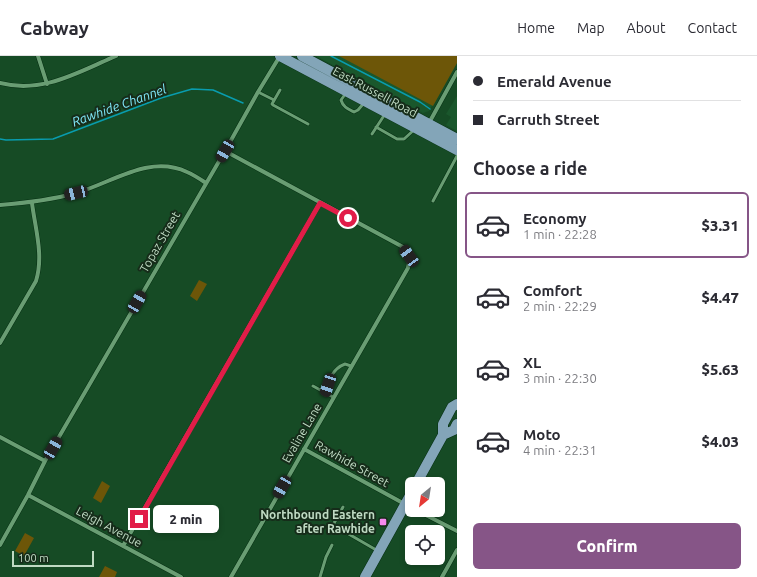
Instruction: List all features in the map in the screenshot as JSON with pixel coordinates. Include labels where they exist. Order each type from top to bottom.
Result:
[{"type":"main road","name":"East Russell Road","points":[[280,56],[386,112],[450,139],[457,150]]},
{"type":"main road","name":"East Russell Road","points":[[302,56],[422,128]]},
{"type":"main road","points":[[444,435],[443,424],[452,407],[457,404]]},
{"type":"main road","points":[[420,477],[444,435],[454,430],[457,424]]},
{"type":"main road","points":[[365,577],[405,511]]},
{"type":"street","points":[[38,56],[47,84]]},
{"type":"street","points":[[0,83],[8,85],[31,86],[53,83],[116,56]]},
{"type":"street","name":"Topaz Street","points":[[0,545],[45,461],[280,56]]},
{"type":"street","points":[[422,128],[457,72]]},
{"type":"street","points":[[123,546],[320,203],[225,151]]},
{"type":"street","points":[[0,205],[32,203],[76,193],[136,170],[152,166],[170,167],[187,171],[206,183]]},
{"type":"street","points":[[0,343],[36,280],[39,270],[40,258],[32,203]]},
{"type":"street","name":"Evaline Lane","points":[[231,577],[408,268],[410,261],[409,256],[403,247],[320,203]]},
{"type":"street","points":[[0,437],[45,461]]},
{"type":"street","name":"Rawhide Street","points":[[304,449],[405,504]]},
{"type":"street","name":"Leigh Avenue","points":[[28,495],[181,577]]},
{"type":"street","points":[[430,517],[457,531]]},
{"type":"street","points":[[442,577],[457,550]]},
{"type":"lane","points":[[280,90],[274,100],[273,105],[308,124]]},
{"type":"lane","points":[[258,92],[274,100]]},
{"type":"lane","points":[[347,92],[341,100],[343,105],[354,112],[358,110],[365,101]]},
{"type":"lane","points":[[372,134],[386,112]]},
{"type":"lane","points":[[376,127],[399,139],[404,139],[422,128]]},
{"type":"lane","points":[[433,201],[457,156]]},
{"type":"lane","points":[[325,393],[330,377],[338,367],[345,364],[351,366]]},
{"type":"lane","points":[[313,386],[333,397]]},
{"type":"lane","points":[[343,507],[333,525],[379,552]]},
{"type":"lane","points":[[320,577],[326,557],[332,545]]},
{"type":"shaded area","points":[[316,56],[457,56],[457,63],[429,111],[423,113]]},
{"type":"shaded area","points":[[339,56],[457,56],[457,63],[433,106]]},
{"type":"shaded area","points":[[457,96],[457,131],[446,125],[451,117],[446,114]]},
{"type":"shaded area","points":[[199,280],[207,284],[197,301],[190,296]]},
{"type":"shaded area","points":[[102,481],[110,486],[101,503],[93,498]]},
{"type":"shaded area","points":[[25,533],[34,538],[24,556],[15,551]]},
{"type":"shaded area","points":[[105,566],[117,572],[115,577],[99,577]]},
{"type":"waterway","name":"Rawhide Channel","points":[[331,56],[420,102],[430,109]]},
{"type":"waterway","name":"Rawhide Channel","points":[[0,139],[53,139],[161,98],[192,89],[213,90],[243,103]]},
{"type":"place","name":"Northbound Eastern after Rawhide","points":[[383,522]]},
{"type":"route","points":[[139,519],[320,203],[348,218]]}]
